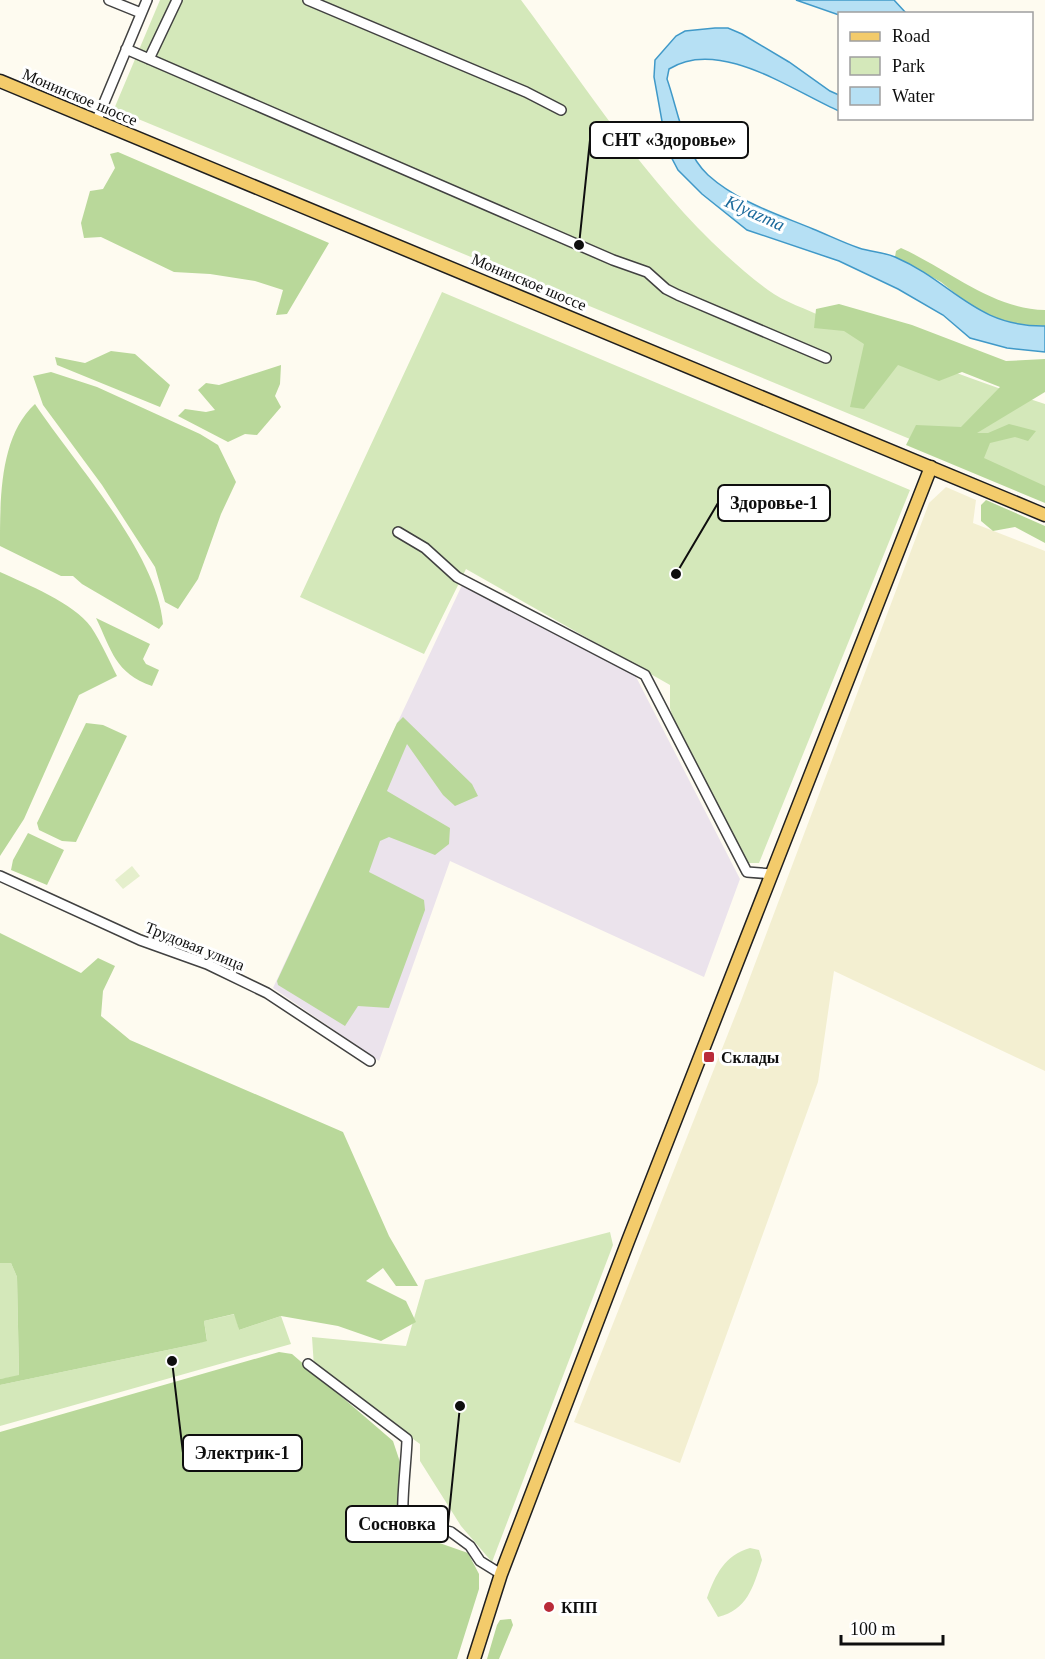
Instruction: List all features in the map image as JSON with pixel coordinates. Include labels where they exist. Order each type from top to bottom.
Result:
[{"type":"main road","name":"Монинское шоссе","points":[[0,81],[1045,515]]},
{"type":"main road","points":[[474,1659],[501,1574],[932,467]]},
{"type":"street","points":[[109,0],[141,13]]},
{"type":"street","points":[[96,122],[147,0]]},
{"type":"street","points":[[149,59],[177,0]]},
{"type":"street","points":[[308,0],[526,92],[561,110]]},
{"type":"street","points":[[126,49],[613,260],[639,268],[678,295],[826,358]]},
{"type":"street","points":[[398,532],[425,548],[457,578],[645,675],[747,872],[772,874]]},
{"type":"street","name":"Трудовая улица","points":[[0,876],[140,940],[207,963],[267,993],[370,1061]]},
{"type":"street","points":[[308,1364],[407,1439],[406,1480],[401,1514],[404,1521],[451,1532],[470,1546],[480,1561],[501,1574]]},
{"type":"shaded area","points":[[946,487],[976,500],[973,523],[1045,551],[1045,1071],[834,971],[818,1082],[680,1463],[574,1422],[741,1001],[929,503]]},
{"type":"shaded area","points":[[463,583],[633,671],[740,879],[704,977],[450,861],[379,1061],[273,988]]},
{"type":"green space","points":[[160,0],[521,0],[634,154],[665,191],[731,260],[768,290],[788,302],[906,354],[1045,404],[1045,495],[114,109]]},
{"type":"green space","points":[[118,152],[329,243],[287,314],[276,315],[283,290],[255,281],[210,274],[174,272],[101,237],[84,238],[81,223],[90,191],[103,189],[115,168],[110,154]]},
{"type":"green space","points":[[901,248],[971,287],[1007,303],[1045,310],[1045,326],[1010,324],[977,311],[941,282],[895,257],[896,251]]},
{"type":"green space","points":[[442,292],[910,490],[759,863],[747,863],[675,725],[670,708],[670,685],[466,569],[424,654],[300,597]]},
{"type":"green space","points":[[839,304],[912,325],[1006,361],[1045,359],[1045,392],[977,433],[988,433],[1009,424],[1036,431],[1028,441],[1015,437],[990,443],[984,458],[1045,486],[1045,503],[906,445],[916,425],[961,427],[1000,387],[962,372],[939,381],[898,365],[864,409],[850,407],[864,344],[844,331],[814,328],[816,309]]},
{"type":"green space","points":[[111,351],[135,354],[170,385],[160,407],[57,365],[55,357],[85,363]]},
{"type":"green space","points":[[281,365],[280,384],[275,396],[281,407],[257,435],[245,434],[228,442],[178,416],[185,409],[206,412],[215,410],[198,390],[206,383],[219,385]]},
{"type":"green space","points":[[51,372],[97,387],[200,434],[218,445],[236,482],[221,514],[198,579],[178,609],[165,602],[155,567],[102,485],[43,405],[33,376]]},
{"type":"green space","points":[[35,404],[112,510],[146,568],[157,597],[163,624],[159,629],[82,584],[73,576],[61,576],[0,546],[4,469],[15,433],[23,417]]},
{"type":"green space","points":[[986,500],[1045,526],[1045,543],[1015,527],[993,531],[981,521],[981,505]]},
{"type":"green space","points":[[0,572],[62,602],[83,618],[91,627],[117,676],[79,695],[24,819],[0,856]]},
{"type":"green space","points":[[96,618],[150,644],[143,659],[146,664],[159,670],[152,686],[130,675],[116,660]]},
{"type":"green space","points":[[403,717],[472,784],[478,796],[455,806],[443,795],[407,744],[387,791],[450,828],[449,844],[435,855],[389,837],[380,841],[369,872],[424,900],[425,910],[389,1008],[358,1006],[345,1026],[278,985],[277,981],[397,723]]},
{"type":"green space","points":[[86,723],[103,725],[127,736],[76,842],[62,841],[39,830],[37,823]]},
{"type":"green space","points":[[28,833],[64,850],[47,885],[11,870],[13,860]]},
{"type":"green space","points":[[132,866],[140,876],[123,889],[115,880]]},
{"type":"green space","points":[[0,933],[81,973],[98,958],[115,966],[103,991],[101,1016],[130,1040],[343,1132],[389,1236],[418,1286],[396,1286],[383,1268],[366,1281],[406,1301],[416,1322],[381,1341],[338,1326],[281,1316],[239,1330],[234,1314],[204,1321],[207,1341],[0,1385],[0,1379],[19,1375],[17,1277],[11,1263],[0,1263]]},
{"type":"green space","points":[[610,1232],[613,1245],[492,1562],[461,1526],[420,1461],[420,1444],[314,1367],[312,1337],[406,1346],[425,1280]]},
{"type":"green space","points":[[0,1263],[11,1263],[17,1277],[19,1376],[0,1379]]},
{"type":"green space","points":[[235,1314],[239,1330],[281,1316],[291,1344],[0,1426],[0,1385],[196,1344],[207,1340],[204,1321]]},
{"type":"green space","points":[[279,1352],[292,1354],[393,1441],[401,1465],[397,1522],[411,1533],[468,1553],[479,1574],[479,1589],[457,1659],[0,1659],[0,1432]]},
{"type":"green space","points":[[750,1548],[759,1550],[762,1560],[752,1588],[736,1609],[718,1617],[707,1598],[714,1581],[728,1561],[741,1551]]},
{"type":"green space","points":[[511,1619],[513,1625],[499,1659],[487,1659],[500,1620]]},
{"type":"water","points":[[796,0],[894,0],[905,12],[838,12],[838,15]]},
{"type":"water","name":"Klyazma","points":[[728,28],[789,62],[838,95],[838,110],[756,70],[710,59],[689,61],[669,69],[667,79],[682,130],[693,155],[708,175],[732,193],[758,206],[853,246],[895,257],[933,278],[982,311],[1000,319],[1021,324],[1045,326],[1045,352],[1007,348],[970,338],[943,315],[898,289],[839,261],[747,230],[702,194],[678,170],[667,149],[654,77],[655,60],[676,36],[685,31]]},
{"type":"place","name":"СНТ «Здоровье»","points":[[579,245]]},
{"type":"place","name":"Здоровье-1","points":[[676,574]]},
{"type":"place","name":"Склады","points":[[709,1057]]},
{"type":"place","name":"Электрик-1","points":[[172,1361]]},
{"type":"place","name":"Сосновка","points":[[460,1406]]},
{"type":"place","name":"КПП","points":[[549,1607]]}]
